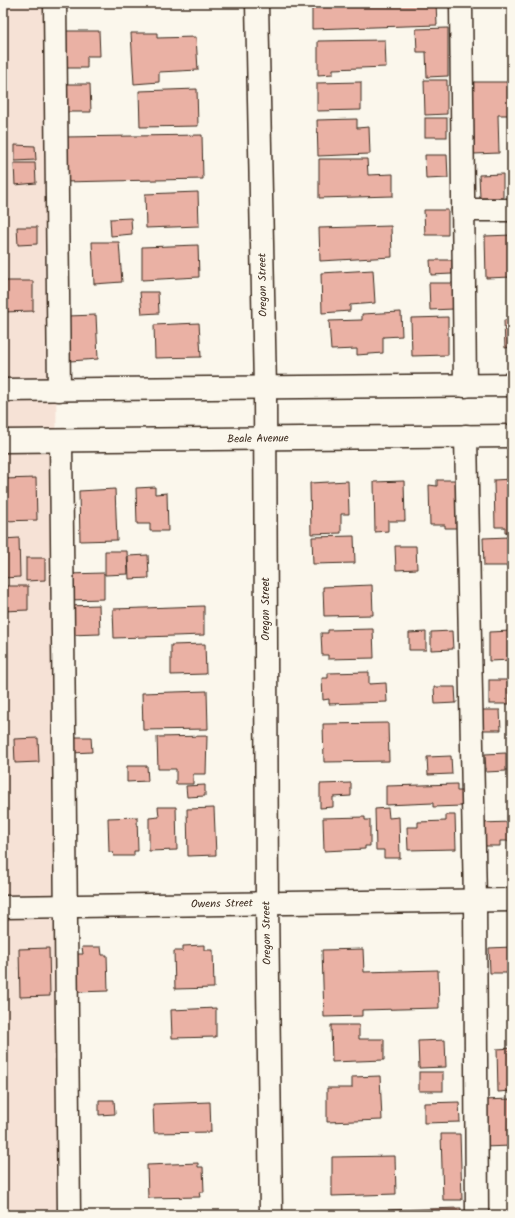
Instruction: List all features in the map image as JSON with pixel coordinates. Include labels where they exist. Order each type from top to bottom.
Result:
[{"type":"street","points":[[55,3],[59,390]]},
{"type":"street","name":"Oregon Street","points":[[256,3],[265,388],[267,904],[271,1215]]},
{"type":"street","points":[[461,3],[465,386]]},
{"type":"street","points":[[463,210],[512,210]]},
{"type":"street","points":[[3,390],[512,385]]},
{"type":"street","points":[[466,436],[475,901],[476,1215]]},
{"type":"street","name":"Beale Avenue","points":[[3,441],[512,436]]},
{"type":"street","points":[[60,441],[69,1215]]},
{"type":"street","name":"Owens Street","points":[[3,907],[512,900]]},
{"type":"shaded area","points":[[3,3],[53,3],[63,1215],[3,1215]]},
{"type":"building","points":[[312,3],[436,3],[437,25],[312,29]]},
{"type":"building","points":[[448,28],[448,76],[427,77],[426,52],[417,52],[416,29]]},
{"type":"building","points":[[64,31],[99,31],[100,56],[87,56],[87,68],[64,68]]},
{"type":"building","points":[[131,33],[157,33],[157,38],[196,37],[198,70],[159,72],[159,82],[134,84]]},
{"type":"building","points":[[385,40],[386,67],[333,69],[333,74],[318,75],[318,41]]},
{"type":"building","points":[[424,80],[447,80],[447,114],[425,115]]},
{"type":"building","points":[[361,82],[361,110],[317,111],[317,83]]},
{"type":"building","points":[[473,82],[512,82],[512,115],[498,115],[499,153],[474,154]]},
{"type":"building","points":[[65,84],[90,84],[91,112],[65,112]]},
{"type":"building","points":[[197,89],[198,126],[140,127],[139,91]]},
{"type":"building","points":[[425,118],[447,118],[447,137],[425,137]]},
{"type":"building","points":[[357,119],[357,128],[369,127],[370,154],[318,156],[317,120]]},
{"type":"building","points":[[202,135],[203,179],[63,182],[64,137]]},
{"type":"building","points":[[15,145],[35,146],[36,160],[15,161]]},
{"type":"building","points":[[425,155],[447,155],[448,178],[426,179]]},
{"type":"building","points":[[319,159],[367,159],[368,175],[393,174],[393,196],[319,198]]},
{"type":"building","points":[[14,163],[35,163],[36,183],[15,185]]},
{"type":"building","points":[[503,174],[503,198],[480,198],[479,175]]},
{"type":"building","points":[[198,192],[199,226],[146,228],[145,194]]},
{"type":"building","points":[[424,210],[448,210],[448,235],[425,235]]},
{"type":"building","points":[[131,218],[132,234],[111,236],[110,219]]},
{"type":"building","points":[[391,226],[392,257],[320,261],[319,228]]},
{"type":"building","points":[[17,227],[37,227],[37,244],[18,245]]},
{"type":"building","points":[[512,235],[512,277],[486,278],[485,236]]},
{"type":"building","points":[[92,242],[119,242],[122,282],[94,284]]},
{"type":"building","points":[[198,245],[199,277],[142,280],[142,247]]},
{"type":"building","points":[[430,260],[452,260],[452,274],[431,275]]},
{"type":"building","points":[[373,270],[375,303],[350,305],[350,311],[322,313],[321,273]]},
{"type":"building","points":[[3,281],[33,281],[33,311],[3,312]]},
{"type":"building","points":[[429,283],[454,283],[454,309],[430,310]]},
{"type":"building","points":[[140,292],[158,292],[159,313],[142,314]]},
{"type":"building","points":[[401,312],[402,336],[383,337],[383,353],[357,355],[357,349],[331,350],[329,321],[362,320],[362,314]]},
{"type":"building","points":[[96,315],[98,359],[70,361],[68,316]]},
{"type":"building","points":[[448,317],[448,355],[412,356],[411,318]]},
{"type":"building","points":[[504,320],[512,320],[512,347],[505,348]]},
{"type":"building","points":[[199,323],[201,357],[155,358],[154,325]]},
{"type":"building","points":[[36,478],[37,520],[3,521],[3,479]]},
{"type":"building","points":[[512,479],[512,532],[505,532],[505,527],[495,527],[494,480]]},
{"type":"building","points":[[437,480],[456,480],[457,528],[445,528],[445,525],[430,525],[429,485],[437,486]]},
{"type":"building","points":[[348,481],[349,514],[341,514],[341,533],[311,534],[310,483]]},
{"type":"building","points":[[404,481],[405,521],[388,521],[388,531],[375,532],[374,482]]},
{"type":"building","points":[[155,487],[155,494],[167,493],[168,531],[150,531],[150,524],[137,524],[136,488]]},
{"type":"building","points":[[115,489],[117,540],[80,541],[79,491]]},
{"type":"building","points":[[354,536],[355,563],[313,564],[312,537]]},
{"type":"building","points":[[509,537],[509,544],[512,544],[512,559],[509,559],[509,566],[484,566],[483,538]]},
{"type":"building","points":[[19,538],[20,577],[3,578],[3,539]]},
{"type":"building","points":[[395,546],[416,546],[417,569],[396,570]]},
{"type":"building","points":[[105,551],[127,551],[128,574],[105,575]]},
{"type":"building","points":[[148,555],[149,578],[129,579],[128,556]]},
{"type":"building","points":[[26,558],[45,558],[45,580],[26,581]]},
{"type":"building","points":[[104,573],[104,599],[69,600],[68,574]]},
{"type":"building","points":[[372,585],[373,615],[324,616],[323,587]]},
{"type":"building","points":[[3,586],[28,586],[28,610],[3,611]]},
{"type":"building","points":[[99,605],[100,634],[68,635],[67,606]]},
{"type":"building","points":[[204,606],[204,635],[114,638],[113,609]]},
{"type":"building","points":[[373,629],[374,658],[328,659],[328,655],[322,655],[321,633],[328,633],[328,630]]},
{"type":"building","points":[[452,631],[453,649],[431,650],[431,632]]},
{"type":"building","points":[[512,631],[512,660],[489,661],[489,632]]},
{"type":"building","points":[[426,632],[426,650],[409,650],[409,633]]},
{"type":"building","points":[[205,644],[206,674],[171,675],[171,645]]},
{"type":"building","points":[[369,672],[369,684],[386,683],[387,702],[329,704],[329,699],[323,700],[322,678],[328,678],[328,673]]},
{"type":"building","points":[[489,680],[509,680],[509,704],[489,704]]},
{"type":"building","points":[[434,687],[455,687],[456,703],[435,704]]},
{"type":"building","points":[[207,691],[208,729],[143,730],[142,693]]},
{"type":"building","points":[[480,710],[500,710],[501,730],[481,730]]},
{"type":"building","points":[[388,723],[389,761],[324,762],[323,724]]},
{"type":"building","points":[[207,736],[206,774],[193,774],[193,784],[176,784],[176,769],[158,769],[157,737]]},
{"type":"building","points":[[71,737],[91,737],[92,752],[72,753]]},
{"type":"building","points":[[38,738],[39,762],[15,763],[14,739]]},
{"type":"building","points":[[506,753],[506,771],[486,772],[485,754]]},
{"type":"building","points":[[451,756],[452,774],[428,775],[427,757]]},
{"type":"building","points":[[127,766],[147,766],[148,781],[127,782]]},
{"type":"building","points":[[351,783],[351,796],[333,797],[333,807],[320,808],[320,784]]},
{"type":"building","points":[[457,784],[457,791],[462,791],[462,806],[433,807],[433,803],[386,805],[386,786]]},
{"type":"building","points":[[205,785],[205,796],[187,797],[186,786]]},
{"type":"building","points":[[158,807],[176,807],[177,850],[149,851],[149,818],[159,817]]},
{"type":"building","points":[[214,808],[216,855],[188,856],[187,809]]},
{"type":"building","points":[[388,808],[389,818],[399,817],[400,858],[384,858],[384,850],[376,850],[375,809]]},
{"type":"building","points":[[446,815],[455,815],[456,849],[408,850],[407,827],[418,827],[418,822],[446,821]]},
{"type":"building","points":[[137,817],[138,851],[134,851],[134,856],[114,856],[113,852],[109,852],[108,818]]},
{"type":"building","points":[[365,817],[365,820],[370,820],[370,846],[365,846],[365,849],[324,851],[323,818]]},
{"type":"building","points":[[511,822],[512,841],[500,841],[500,846],[482,846],[481,823]]},
{"type":"building","points":[[204,945],[204,950],[213,950],[214,988],[175,989],[174,951],[183,951],[183,946]]},
{"type":"building","points":[[82,947],[101,947],[102,955],[107,955],[108,991],[77,992],[76,954],[83,954]]},
{"type":"building","points":[[512,947],[512,973],[490,973],[489,948]]},
{"type":"building","points":[[49,948],[50,996],[20,997],[19,949]]},
{"type":"building","points":[[363,949],[364,972],[438,970],[439,1008],[362,1010],[362,1016],[324,1017],[322,950]]},
{"type":"building","points":[[3,953],[6,953],[7,984],[3,984]]},
{"type":"building","points":[[216,1008],[216,1037],[172,1038],[171,1010]]},
{"type":"building","points":[[331,1025],[359,1025],[359,1039],[384,1039],[384,1060],[332,1062]]},
{"type":"building","points":[[445,1040],[446,1067],[419,1068],[418,1041]]},
{"type":"building","points":[[512,1048],[512,1091],[498,1092],[497,1049]]},
{"type":"building","points":[[419,1072],[443,1072],[443,1091],[419,1091]]},
{"type":"building","points":[[380,1076],[382,1120],[327,1122],[327,1088],[352,1088],[352,1077]]},
{"type":"building","points":[[512,1099],[512,1146],[483,1147],[482,1100]]},
{"type":"building","points":[[99,1100],[114,1100],[115,1114],[99,1115]]},
{"type":"building","points":[[210,1102],[211,1132],[154,1133],[153,1104]]},
{"type":"building","points":[[459,1102],[460,1122],[424,1123],[424,1103]]},
{"type":"building","points":[[441,1134],[460,1134],[462,1200],[443,1200]]},
{"type":"building","points":[[395,1156],[396,1194],[332,1196],[332,1157]]},
{"type":"building","points":[[198,1163],[198,1167],[203,1167],[204,1192],[199,1192],[200,1197],[148,1198],[147,1165]]},
{"type":"building","points":[[461,1208],[461,1215],[323,1215],[323,1212]]},
{"type":"building","points":[[216,1213],[216,1215],[167,1215]]}]
